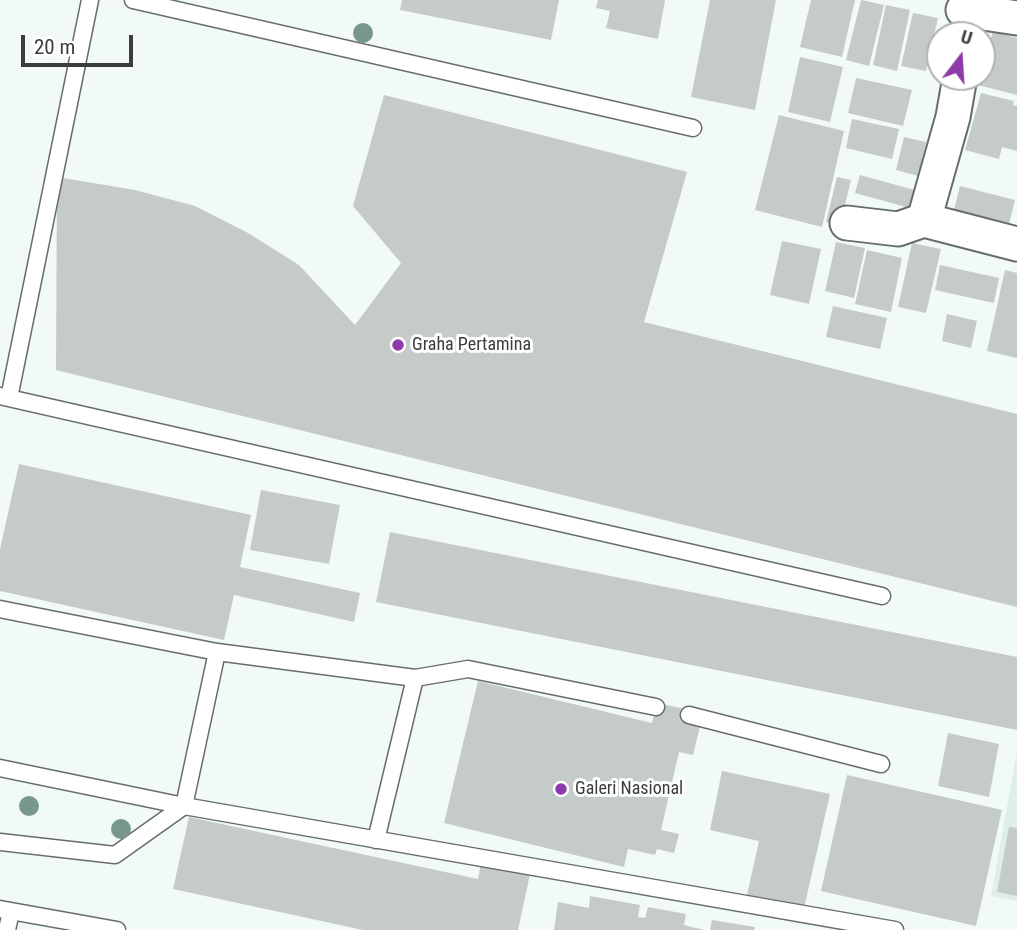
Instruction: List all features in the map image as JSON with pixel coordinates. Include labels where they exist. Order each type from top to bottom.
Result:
[{"type":"street","points":[[964,15],[1017,18]]},
{"type":"street","points":[[925,220],[958,91]]},
{"type":"street","points":[[847,223],[898,229],[925,220],[1017,244]]},
{"type":"lane","points":[[90,0],[5,397],[882,596]]},
{"type":"lane","points":[[133,0],[693,128]]},
{"type":"lane","points":[[0,608],[217,652],[415,678],[468,669],[656,708]]},
{"type":"lane","points":[[0,842],[115,855],[184,806],[217,652]]},
{"type":"lane","points":[[376,840],[415,678]]},
{"type":"lane","points":[[689,715],[881,764]]},
{"type":"lane","points":[[0,768],[184,806],[895,930]]},
{"type":"lane","points":[[7,930],[6,910],[117,930]]},
{"type":"shaded area","points":[[1017,751],[1017,901],[991,896]]},
{"type":"building","points":[[402,0],[559,0],[551,40],[400,10]]},
{"type":"building","points":[[598,0],[665,0],[658,39],[606,28],[610,11],[596,8]]},
{"type":"building","points":[[710,0],[776,0],[755,110],[691,97]]},
{"type":"building","points":[[811,0],[855,0],[842,57],[800,47]]},
{"type":"building","points":[[861,0],[884,5],[869,66],[846,60]]},
{"type":"building","points":[[886,5],[910,10],[897,71],[873,65]]},
{"type":"building","points":[[913,13],[938,18],[937,21],[926,21],[926,71],[901,66]]},
{"type":"building","points":[[996,32],[1017,38],[1017,95],[996,90]]},
{"type":"building","points":[[800,57],[843,67],[830,122],[788,112]]},
{"type":"building","points":[[856,78],[912,90],[903,126],[848,113]]},
{"type":"building","points":[[981,93],[1014,101],[1013,105],[1017,106],[1017,151],[1002,147],[999,159],[965,150]]},
{"type":"building","name":"Graha Pertamina","points":[[384,95],[687,172],[644,322],[1017,414],[1017,607],[56,370],[57,177],[135,190],[195,206],[248,233],[299,265],[355,325],[401,263],[353,206]]},
{"type":"building","points":[[779,115],[844,131],[822,227],[755,210]]},
{"type":"building","points":[[852,119],[899,129],[892,159],[846,148]]},
{"type":"building","points":[[904,137],[926,142],[918,176],[896,170]]},
{"type":"building","points":[[860,175],[918,191],[913,209],[855,193]]},
{"type":"building","points":[[837,177],[851,180],[840,225],[826,222]]},
{"type":"building","points":[[960,186],[1015,200],[1006,236],[951,222]]},
{"type":"building","points":[[782,241],[821,249],[809,304],[770,295]]},
{"type":"building","points":[[836,242],[865,248],[854,298],[825,291]]},
{"type":"building","points":[[912,243],[941,249],[926,313],[898,307]]},
{"type":"building","points":[[867,250],[902,258],[891,312],[855,304]]},
{"type":"building","points":[[940,265],[999,278],[994,303],[935,290]]},
{"type":"building","points":[[1005,270],[1017,273],[1017,358],[987,351]]},
{"type":"building","points":[[833,306],[887,318],[880,349],[826,337]]},
{"type":"building","points":[[947,314],[977,321],[971,348],[942,341]]},
{"type":"building","points":[[19,464],[251,515],[240,567],[360,593],[354,622],[234,595],[224,640],[0,591],[0,549]]},
{"type":"building","points":[[261,490],[340,505],[329,564],[250,550]]},
{"type":"building","points":[[390,532],[1017,657],[1017,730],[376,602]]},
{"type":"building","name":"Galeri Nasional","points":[[478,681],[652,723],[657,703],[690,710],[701,722],[693,755],[679,752],[661,830],[679,834],[674,853],[657,849],[655,855],[628,849],[624,867],[444,823]]},
{"type":"building","points":[[948,733],[999,744],[989,797],[938,786]]},
{"type":"building","points":[[722,771],[830,794],[804,908],[747,895],[759,841],[710,830]]},
{"type":"building","points":[[847,775],[1002,810],[976,926],[821,891]]},
{"type":"building","points":[[189,817],[478,879],[481,863],[530,874],[518,930],[363,930],[173,889]]},
{"type":"building","points":[[1009,827],[1017,828],[1017,896],[997,892]]},
{"type":"building","points":[[590,896],[640,905],[638,917],[645,918],[648,907],[686,914],[684,925],[704,930],[554,930],[558,902],[589,908]]},
{"type":"building","points":[[712,920],[755,927],[754,930],[710,930]]},
{"type":"place","name":"Graha Pertamina","points":[[398,345]]},
{"type":"place","name":"Galeri Nasional","points":[[561,789]]}]
